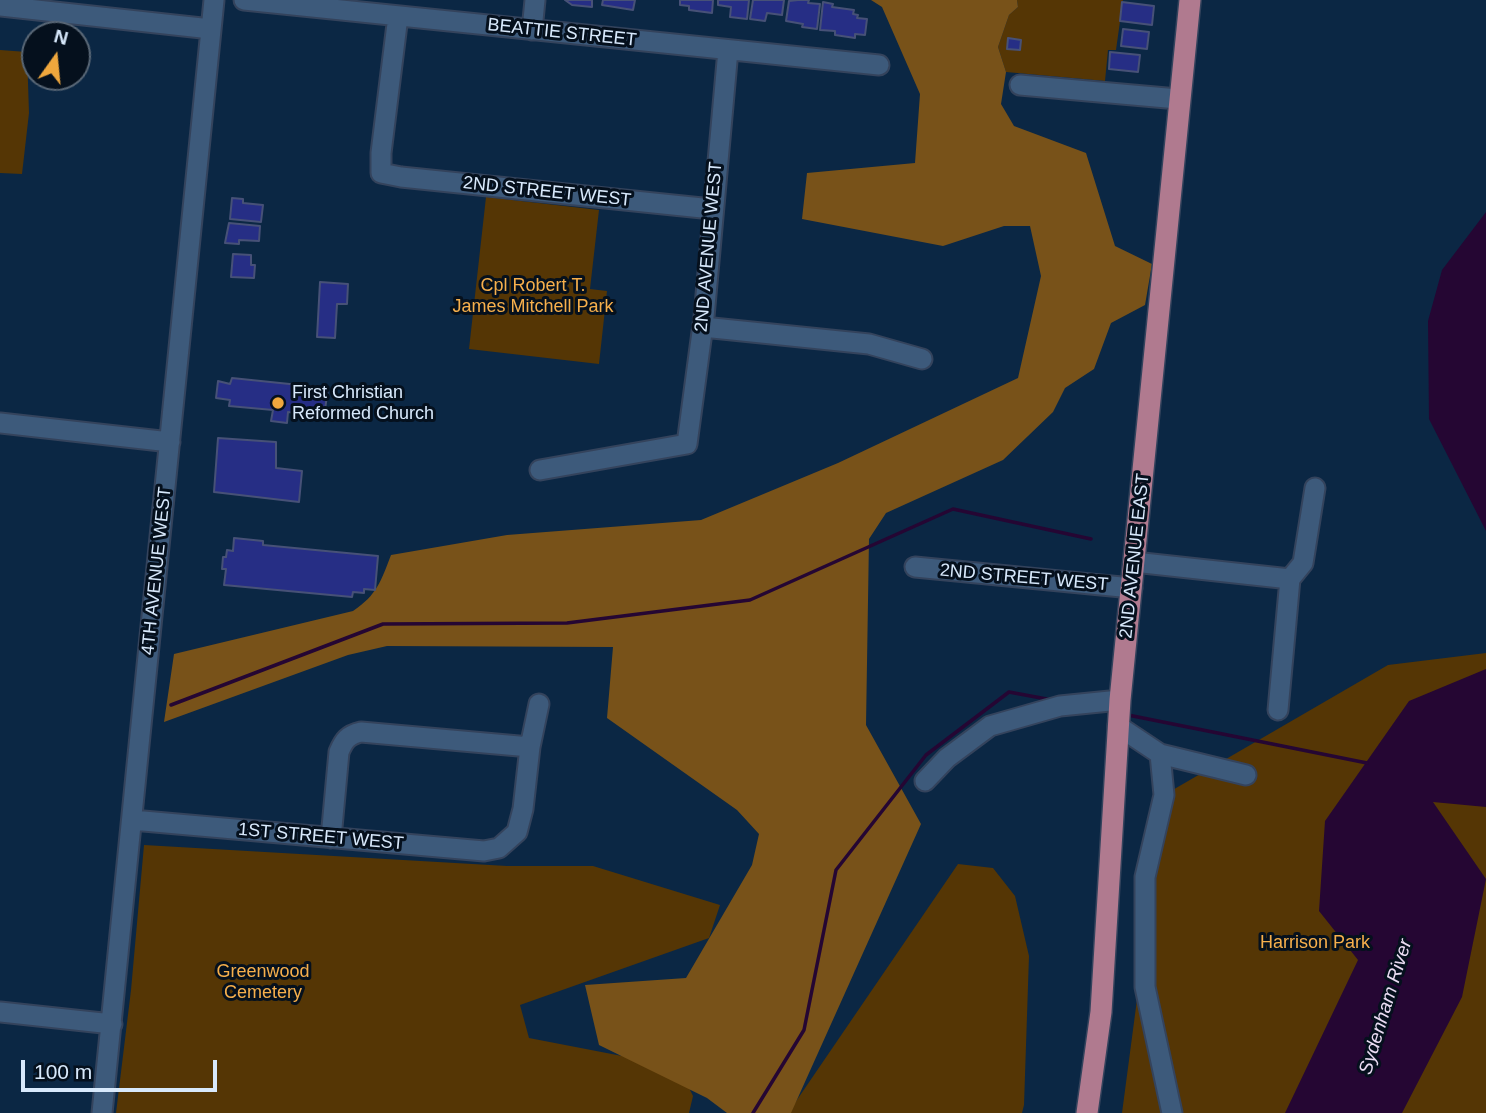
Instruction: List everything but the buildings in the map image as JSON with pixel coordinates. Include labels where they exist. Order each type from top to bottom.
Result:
[{"type":"main road","name":"2ND AVENUE EAST","points":[[1087,1113],[1101,1012],[1120,700],[1190,0]]},
{"type":"street","name":"4TH AVENUE WEST","points":[[102,1113],[214,0]]},
{"type":"street","name":"BEATTIE STREET","points":[[244,0],[879,65]]},
{"type":"street","points":[[532,30],[535,0]]},
{"type":"street","points":[[0,6],[211,29]]},
{"type":"street","name":"2ND STREET WEST","points":[[398,16],[381,153],[381,173],[712,209]]},
{"type":"street","name":"2ND AVENUE WEST","points":[[540,470],[687,444],[703,327],[728,50]]},
{"type":"street","points":[[1020,85],[1178,99]]},
{"type":"street","points":[[703,327],[869,344],[922,359]]},
{"type":"street","points":[[0,423],[170,442]]},
{"type":"street","points":[[1278,710],[1290,579],[1303,563],[1315,488]]},
{"type":"street","points":[[1134,562],[1290,579]]},
{"type":"street","name":"2ND STREET WEST","points":[[915,567],[1132,588]]},
{"type":"street","points":[[925,780],[947,758],[989,726],[1060,706],[1120,700]]},
{"type":"street","points":[[331,838],[339,752],[350,735],[361,732],[530,747],[539,704]]},
{"type":"street","points":[[1118,726],[1160,754],[1246,775]]},
{"type":"street","name":"1ST STREET WEST","points":[[132,820],[484,851],[499,848],[517,832],[523,810],[530,747]]},
{"type":"street","points":[[1160,754],[1164,794],[1145,877],[1145,988],[1172,1113]]},
{"type":"street","points":[[0,1012],[112,1024]]},
{"type":"green space","points":[[1017,0],[1123,0],[1116,50],[1108,50],[1105,81],[1006,72],[998,47],[1009,15],[1018,7]]},
{"type":"green space","points":[[0,50],[21,52],[21,91],[28,91],[29,113],[22,174],[0,173]]},
{"type":"green space","name":"Cpl Robert T. James Mitchell Park","points":[[486,197],[599,210],[590,289],[607,291],[599,364],[469,349]]},
{"type":"green space","name":"Harrison Park","points":[[1486,653],[1486,1113],[1122,1113],[1164,795],[1388,665]]},
{"type":"green space","name":"Greenwood Cemetery","points":[[144,845],[507,866],[593,866],[720,905],[709,938],[520,1005],[529,1038],[679,1067],[693,1096],[689,1113],[116,1113],[131,990]]},
{"type":"green space","points":[[958,864],[993,868],[1015,896],[1029,956],[1022,1113],[788,1113]]},
{"type":"shaded area","points":[[871,0],[1017,0],[1018,7],[1009,15],[998,47],[1006,72],[1001,104],[1014,126],[1086,153],[1115,246],[1152,264],[1145,305],[1111,323],[1094,369],[1065,388],[1053,412],[1003,460],[886,513],[869,539],[866,725],[921,824],[791,1113],[727,1113],[707,1098],[599,1045],[585,985],[686,978],[752,865],[759,834],[737,810],[607,718],[613,647],[387,646],[348,655],[164,722],[174,654],[353,611],[368,599],[377,587],[391,555],[507,535],[701,520],[838,463],[1018,378],[1041,276],[1030,226],[1004,226],[943,246],[802,219],[807,173],[915,163],[920,94],[882,7]]},
{"type":"water","points":[[1486,212],[1486,531],[1429,419],[1428,321],[1442,270]]},
{"type":"water","name":"Sydenham River","points":[[1486,669],[1486,807],[1433,802],[1486,879],[1462,997],[1402,1113],[1285,1113],[1358,960],[1319,911],[1325,821],[1409,701]]},
{"type":"waterway","points":[[171,705],[383,624],[567,623],[750,600],[953,509],[1091,539]]},
{"type":"waterway","points":[[753,1113],[804,1030],[836,870],[926,755],[1009,692],[1052,700]]},
{"type":"waterway","points":[[1128,715],[1367,763]]},
{"type":"place","name":"First Christian Reformed Church","points":[[278,403]]}]
